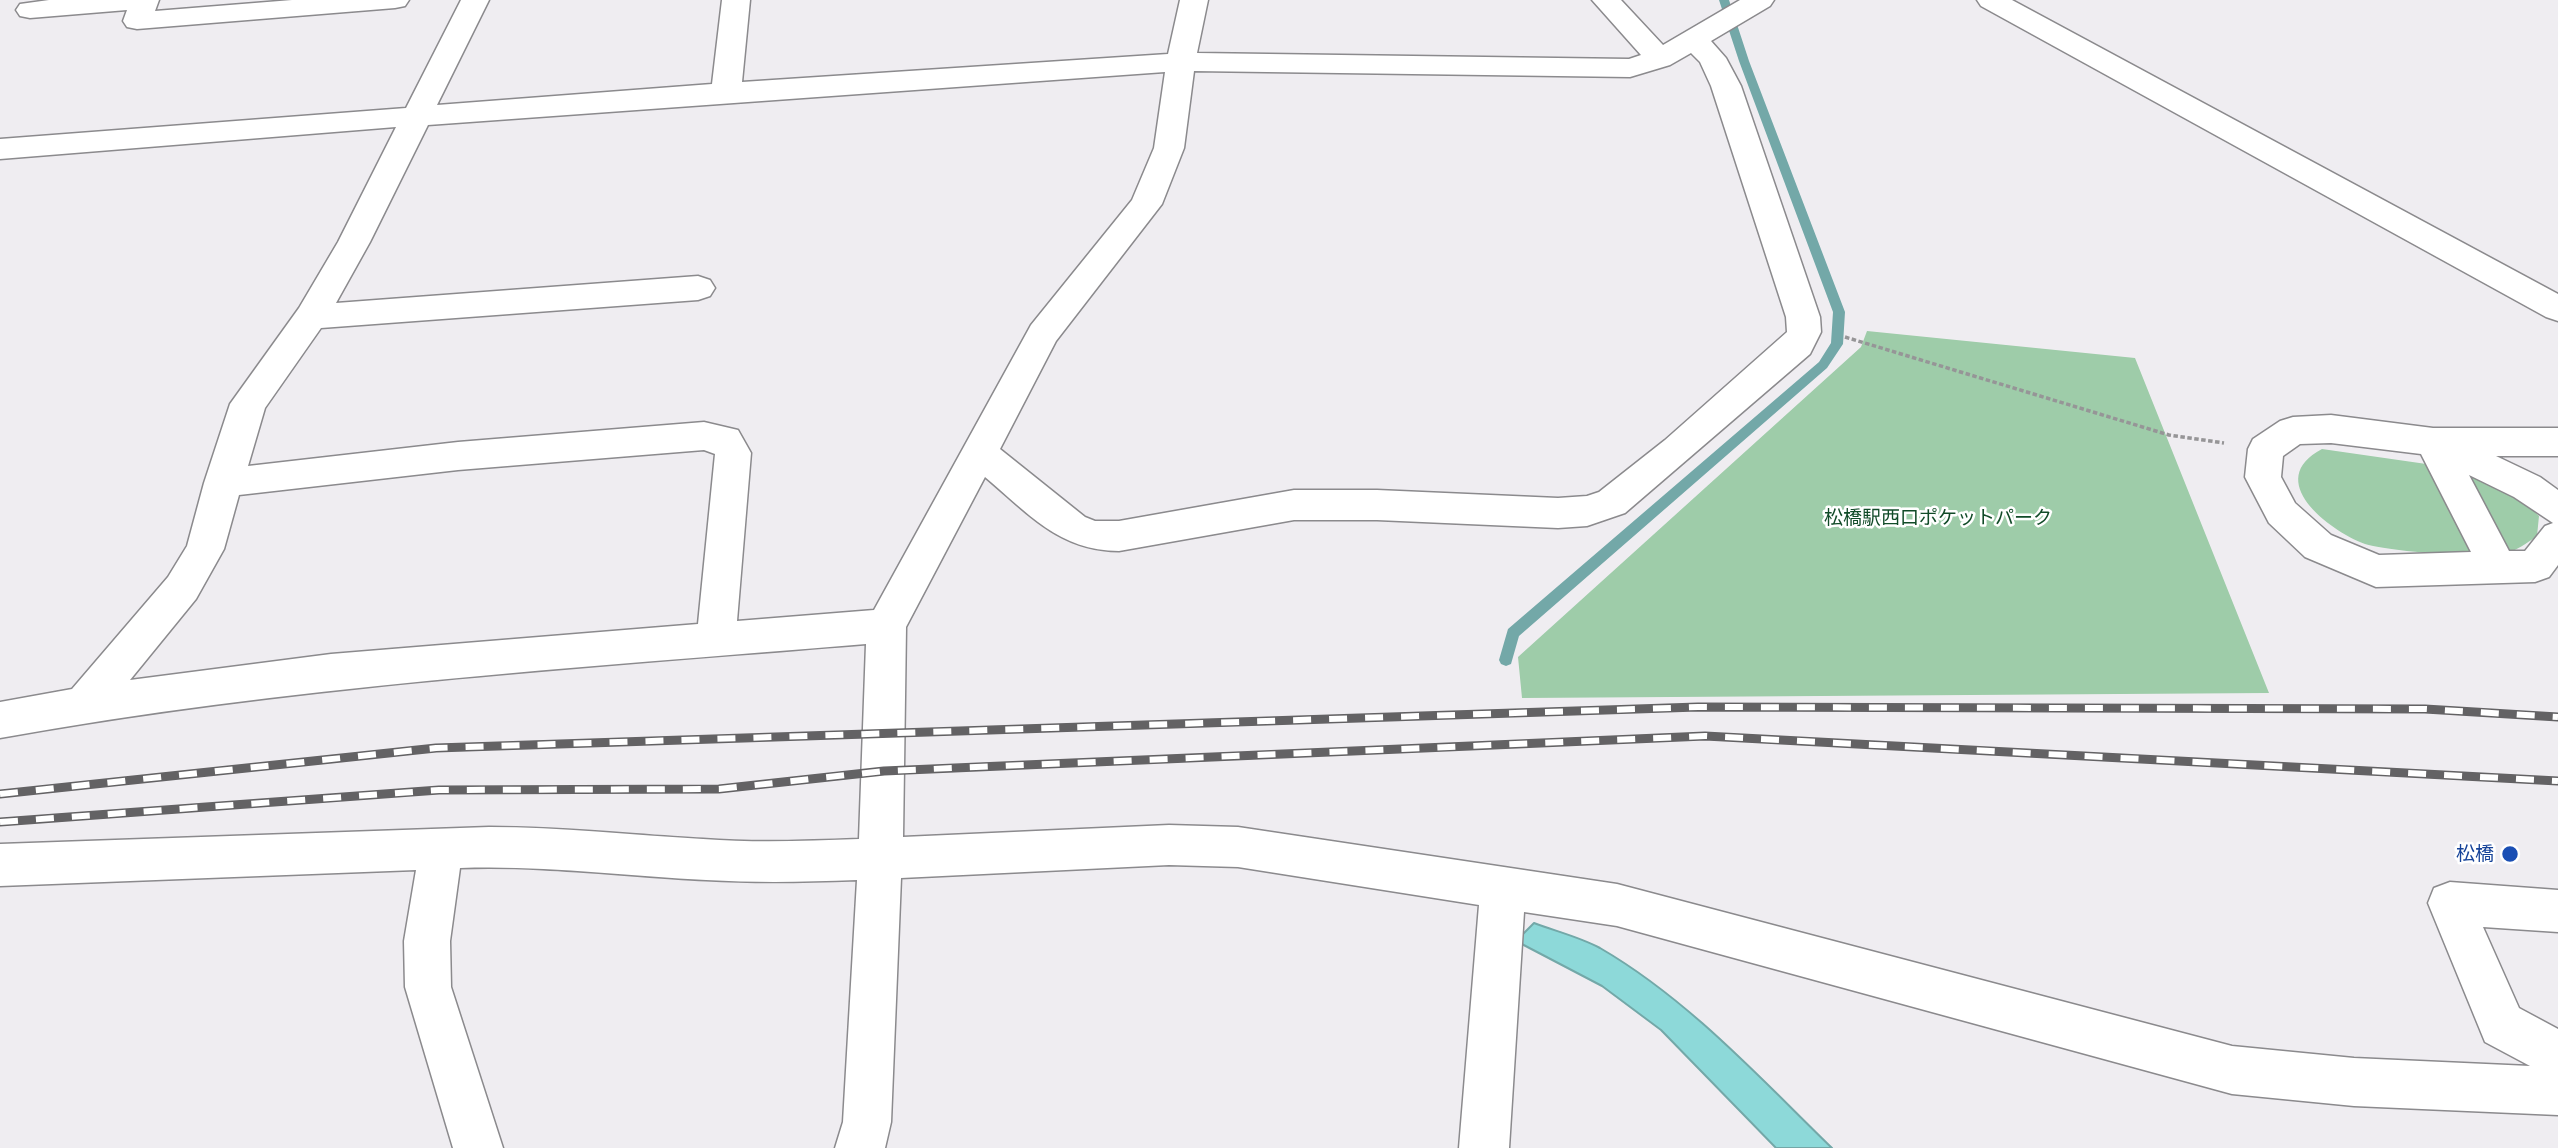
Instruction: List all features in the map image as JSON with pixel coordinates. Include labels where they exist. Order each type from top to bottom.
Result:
[{"type":"street","points":[[30,10],[145,0],[137,21],[395,0]]},
{"type":"street","points":[[726,92],[736,0]]},
{"type":"street","points":[[860,1148],[866,1122],[879,858],[886,626],[1043,334],[1146,204],[1169,148],[1181,62],[1194,0]]},
{"type":"street","points":[[1606,0],[1660,60]]},
{"type":"street","points":[[1991,0],[2558,309]]},
{"type":"street","points":[[85,704],[182,588],[205,549],[222,483],[248,404],[311,317],[354,242],[415,116],[482,1]]},
{"type":"street","points":[[0,149],[726,92],[1181,62],[1630,68],[1660,60],[1753,4]]},
{"type":"street","points":[[980,453],[1072,528],[1094,536],[1119,536],[1294,505],[1377,505],[1558,513],[1587,511],[1612,503],[1769,371],[1798,345],[1804,332],[1803,317],[1726,86],[1705,48],[1705,33]]},
{"type":"street","points":[[311,317],[698,288]]},
{"type":"street","points":[[2558,442],[2433,442],[2331,429],[2293,431],[2266,449],[2263,477],[2282,513],[2318,546],[2376,571],[2535,566],[2558,537]]},
{"type":"street","points":[[222,483],[458,456],[704,436],[725,439],[733,453],[716,641]]},
{"type":"street","points":[[2433,442],[2527,487],[2558,510]]},
{"type":"street","points":[[2433,442],[2498,567]]},
{"type":"street","points":[[0,720],[217,684],[446,659],[716,641],[886,626]]},
{"type":"street","points":[[0,865],[441,848],[548,847],[706,860],[793,862],[1169,845],[1237,847],[1617,905],[2232,1070],[2354,1082],[2558,1091]]},
{"type":"street","points":[[441,848],[427,941],[428,987],[478,1148]]},
{"type":"street","points":[[1484,1148],[1503,888]]},
{"type":"street","points":[[2558,911],[2450,903],[2502,1025],[2556,1054],[2558,1058]]},
{"type":"path","points":[[1855,338],[2169,435],[2266,449]]},
{"type":"green space","name":"松橋駅西口ポケットパーク","points":[[1867,331],[2135,358],[2269,693],[1522,698],[1518,657],[1861,347]]},
{"type":"green space","points":[[2322,449],[2468,470],[2517,495],[2539,516],[2537,536],[2504,554],[2476,556],[2434,554],[2365,544],[2334,528],[2308,503],[2300,489],[2299,475],[2305,461]]},
{"type":"water","points":[[1534,923],[1600,948],[1663,991],[1750,1067],[1832,1148],[1776,1148],[1661,1030],[1602,986],[1516,941]]},
{"type":"waterway","points":[[1506,660],[1513,633],[1823,365],[1837,344],[1839,312],[1744,61],[1724,0]]},
{"type":"railway","points":[[0,794],[436,748],[1698,707],[2425,709],[2558,717]]},
{"type":"railway","points":[[0,822],[439,790],[719,789],[884,771],[1705,736],[2558,781]]},
{"type":"place","name":"松橋","points":[[2510,854]]}]
